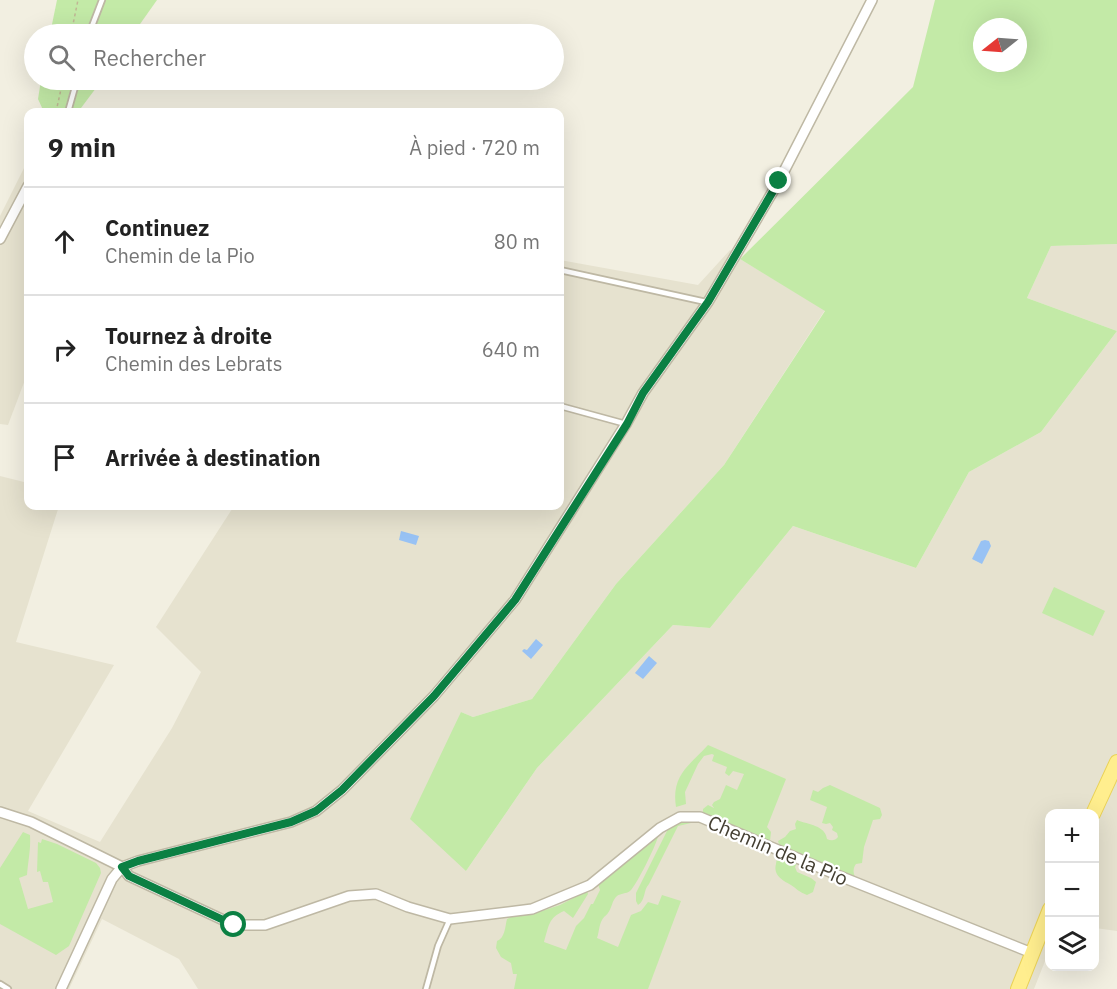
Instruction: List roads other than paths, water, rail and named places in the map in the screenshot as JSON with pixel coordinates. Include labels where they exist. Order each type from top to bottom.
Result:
[{"type":"main road","points":[[1095,809],[1117,762]]},
{"type":"main road","points":[[1018,989],[1047,917]]},
{"type":"street","points":[[62,989],[112,879],[122,867],[291,822],[316,811],[342,790],[434,696],[515,600],[627,424],[643,393],[708,302],[779,181],[872,0]]},
{"type":"street","points":[[0,239],[24,194]]},
{"type":"street","name":"Chemin de la Pio","points":[[0,812],[31,822],[122,867],[129,876],[234,925],[266,925],[349,896],[376,894],[408,907],[450,919],[532,909],[590,885],[660,828],[680,816],[700,817],[1032,953]]},
{"type":"lane","points":[[93,24],[102,0]]},
{"type":"lane","points":[[69,108],[74,90]]},
{"type":"lane","points":[[564,271],[708,302]]},
{"type":"lane","points":[[564,407],[627,424]]},
{"type":"lane","points":[[426,989],[438,945],[450,919]]},
{"type":"lane","points":[[0,984],[8,989]]},
{"type":"water","points":[[401,531],[419,536],[416,545],[399,540]]},
{"type":"water","points":[[981,541],[989,541],[991,546],[982,564],[972,559]]},
{"type":"water","points":[[536,639],[543,645],[531,659],[522,651],[527,650]]},
{"type":"water","points":[[649,656],[657,663],[643,679],[635,673]]}]
